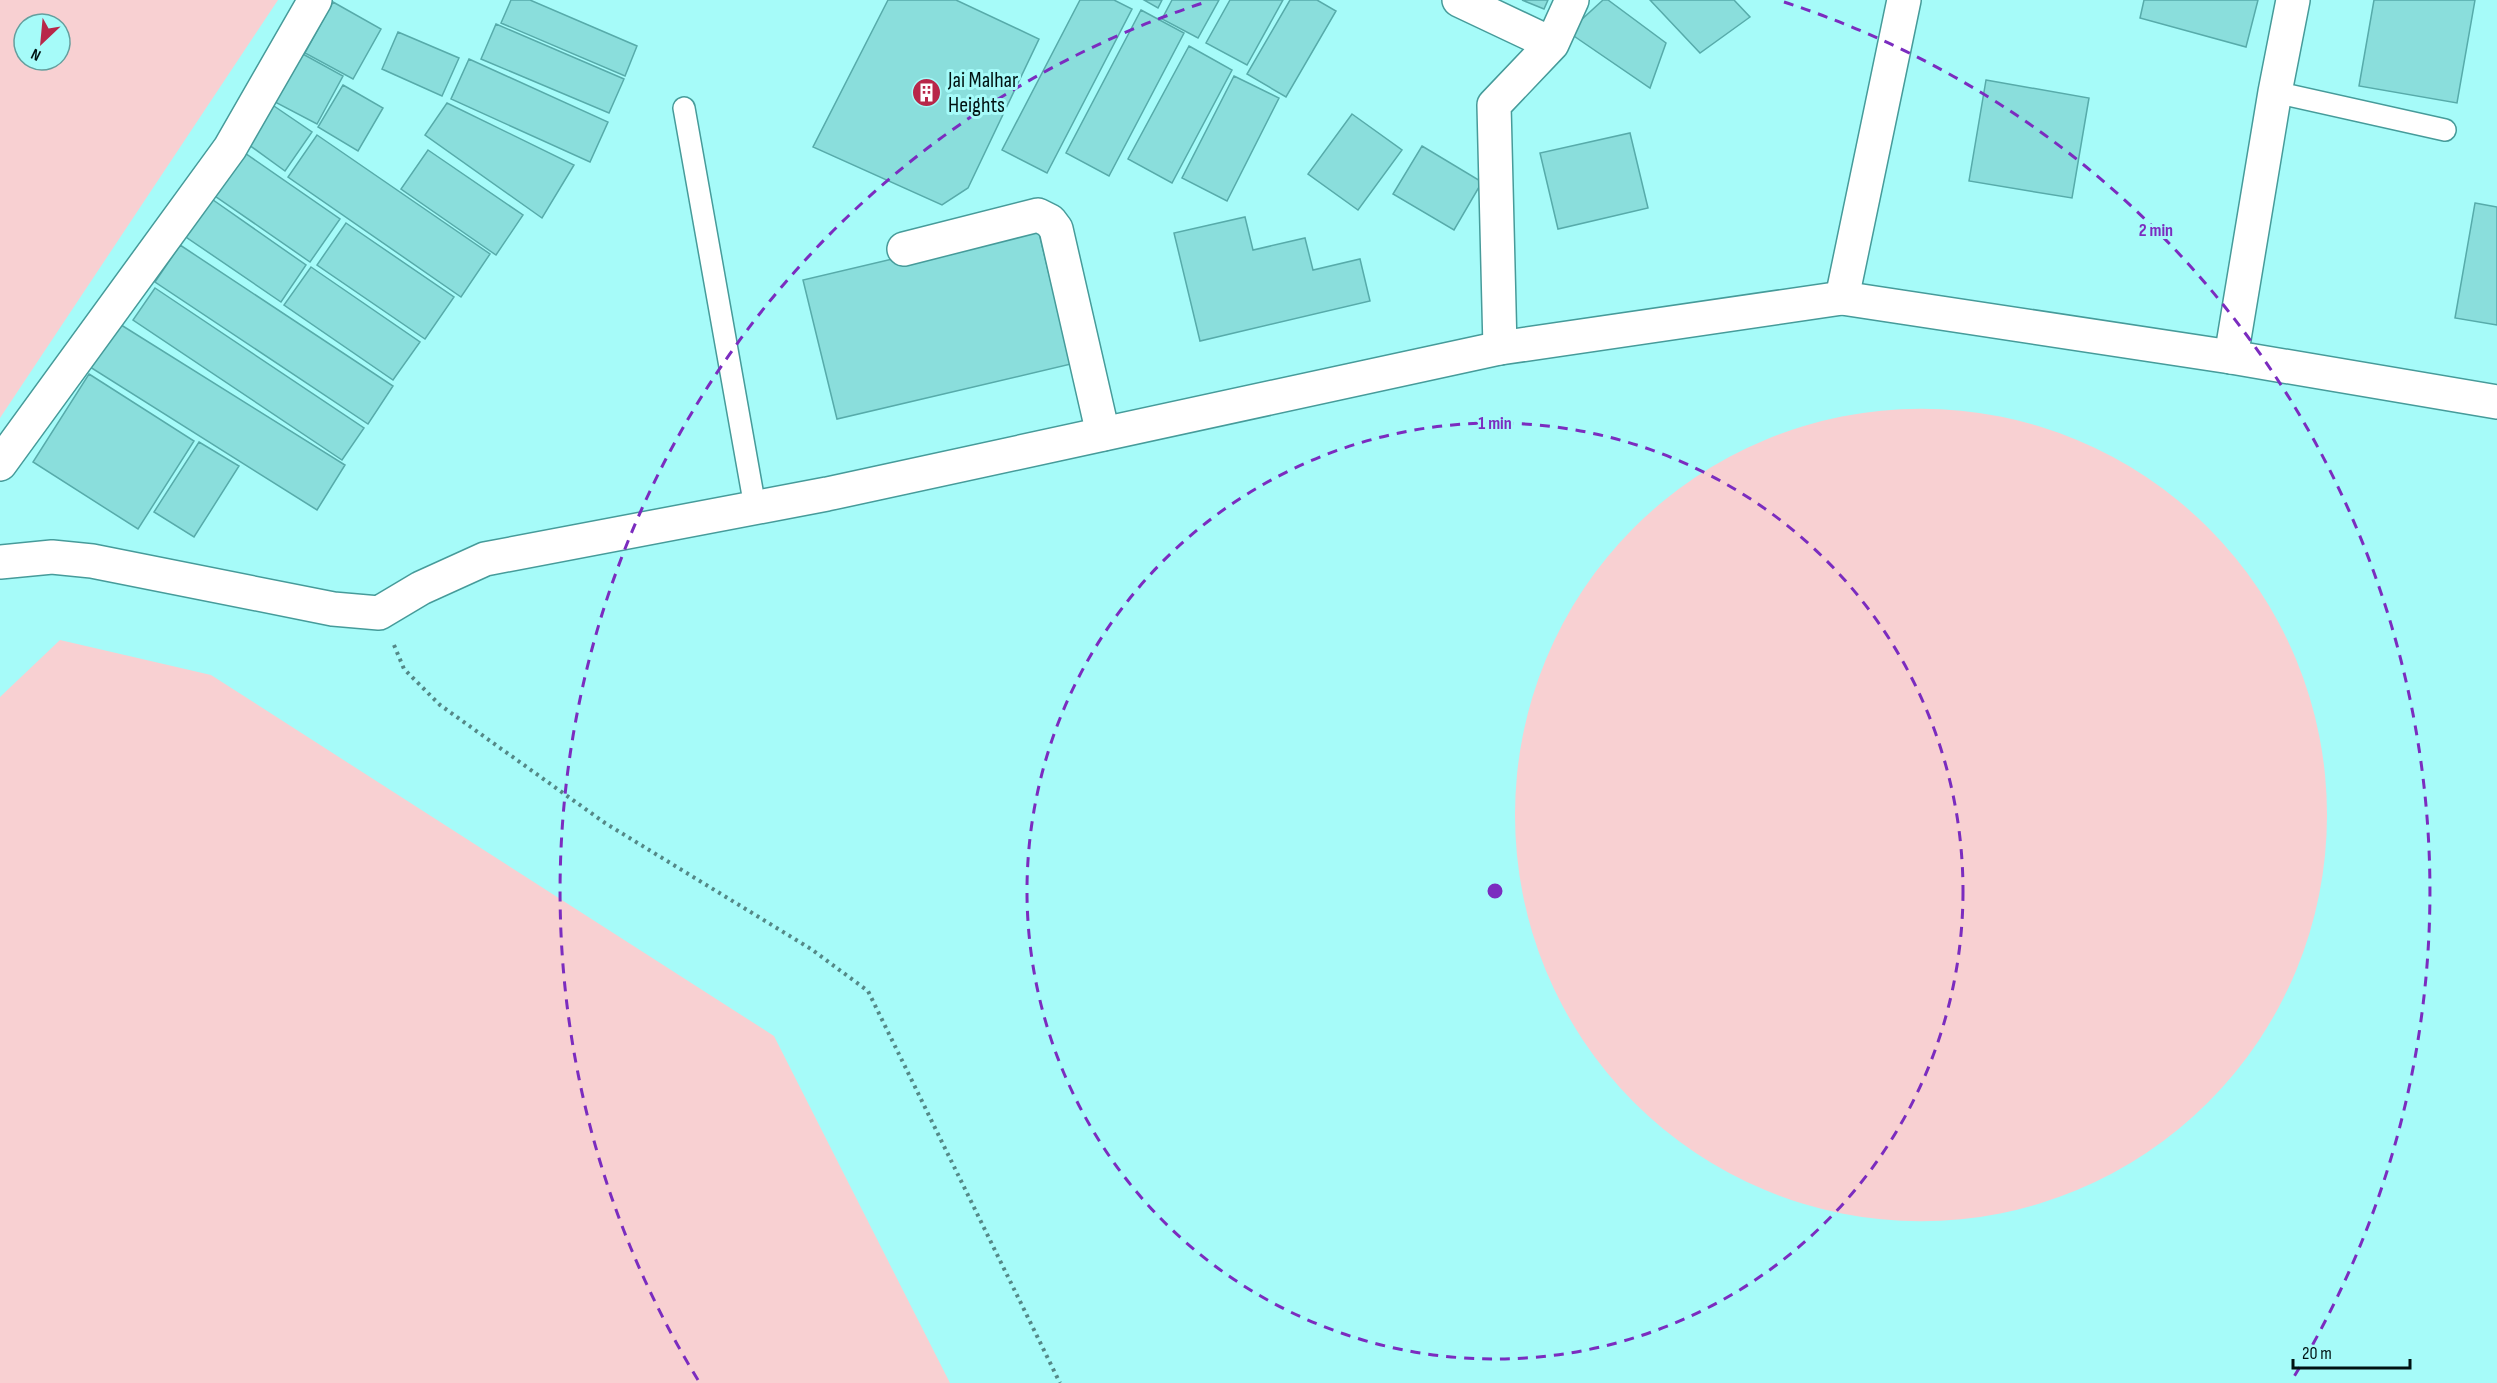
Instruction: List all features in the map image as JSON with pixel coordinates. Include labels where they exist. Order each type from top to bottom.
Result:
[{"type":"street","points":[[0,464],[230,148],[315,0]]},
{"type":"street","points":[[1459,0],[1552,44]]},
{"type":"street","points":[[1500,348],[1494,105],[1552,44],[1572,0]]},
{"type":"street","points":[[1842,298],[1904,0]]},
{"type":"street","points":[[2231,357],[2275,92],[2293,0]]},
{"type":"street","points":[[904,249],[1038,215],[1050,220],[1056,229],[1103,434]]},
{"type":"street","points":[[0,562],[52,557],[92,561],[333,609],[379,613],[421,588],[485,559],[826,494],[1500,348],[1842,298],[2231,357],[2497,402]]},
{"type":"lane","points":[[2275,92],[2445,130]]},
{"type":"lane","points":[[684,108],[755,507]]},
{"type":"path","points":[[379,613],[404,669],[440,705],[605,823],[811,949],[868,991],[1060,1383]]},
{"type":"shaded area","points":[[0,0],[278,0],[0,418]]},
{"type":"shaded area","points":[[1921,409],[1961,411],[2000,417],[2076,440],[2112,457],[2146,478],[2178,501],[2208,528],[2235,558],[2258,590],[2279,624],[2296,660],[2319,736],[2325,775],[2327,815],[2325,855],[2319,894],[2296,970],[2279,1006],[2258,1040],[2235,1072],[2208,1102],[2178,1129],[2146,1152],[2112,1173],[2076,1190],[2000,1213],[1961,1219],[1921,1221],[1881,1219],[1842,1213],[1766,1190],[1730,1173],[1696,1152],[1664,1129],[1634,1102],[1607,1072],[1584,1040],[1563,1006],[1546,970],[1523,894],[1517,855],[1515,815],[1517,775],[1523,736],[1546,660],[1563,624],[1584,590],[1607,558],[1634,528],[1664,501],[1696,478],[1730,457],[1766,440],[1842,417],[1881,411]]},
{"type":"shaded area","points":[[60,640],[211,675],[774,1036],[950,1383],[0,1383],[0,697]]},
{"type":"building","points":[[511,0],[530,0],[637,46],[625,76],[501,23]]},
{"type":"building","name":"Jai Malhar Heights","points":[[888,0],[956,0],[1039,39],[968,188],[942,205],[813,147]]},
{"type":"building","points":[[1080,0],[1114,0],[1132,9],[1047,173],[1002,150]]},
{"type":"building","points":[[1144,0],[1162,0],[1158,8]]},
{"type":"building","points":[[1172,0],[1219,0],[1198,38],[1162,19]]},
{"type":"building","points":[[1230,0],[1283,0],[1247,65],[1206,43]]},
{"type":"building","points":[[1290,0],[1317,0],[1336,11],[1286,97],[1247,74]]},
{"type":"building","points":[[1522,0],[1548,0],[1544,9]]},
{"type":"building","points":[[1603,0],[1608,0],[1666,43],[1650,88],[1568,32]]},
{"type":"building","points":[[1650,0],[1734,0],[1750,17],[1700,53]]},
{"type":"building","points":[[2144,0],[2258,0],[2246,47],[2140,18]]},
{"type":"building","points":[[2374,0],[2475,0],[2457,103],[2359,86]]},
{"type":"building","points":[[333,2],[381,29],[353,79],[305,53]]},
{"type":"building","points":[[1141,10],[1184,33],[1109,176],[1066,153]]},
{"type":"building","points":[[496,24],[624,79],[609,113],[481,59]]},
{"type":"building","points":[[398,32],[459,58],[442,96],[382,69]]},
{"type":"building","points":[[1189,46],[1232,70],[1172,183],[1128,159]]},
{"type":"building","points":[[301,53],[343,76],[317,124],[275,102]]},
{"type":"building","points":[[469,59],[608,122],[590,162],[451,99]]},
{"type":"building","points":[[1234,76],[1279,98],[1227,201],[1182,178]]},
{"type":"building","points":[[1986,80],[2089,98],[2072,198],[1969,181]]},
{"type":"building","points":[[343,85],[383,108],[358,151],[318,127]]},
{"type":"building","points":[[447,103],[574,165],[542,218],[425,135]]},
{"type":"building","points":[[271,104],[312,132],[285,171],[245,142]]},
{"type":"building","points":[[1352,114],[1402,150],[1358,210],[1308,174]]},
{"type":"building","points":[[1630,133],[1648,208],[1558,229],[1540,153]]},
{"type":"building","points":[[317,135],[490,254],[461,297],[288,177]]},
{"type":"building","points":[[1422,146],[1482,182],[1454,230],[1393,194]]},
{"type":"building","points":[[428,150],[523,215],[496,255],[401,189]]},
{"type":"building","points":[[242,151],[340,219],[310,262],[212,194]]},
{"type":"building","points":[[206,195],[306,265],[281,302],[180,233]]},
{"type":"building","points":[[2475,203],[2497,207],[2497,325],[2455,318]]},
{"type":"building","points":[[1245,217],[1253,250],[1305,238],[1313,270],[1360,259],[1370,301],[1200,341],[1174,233]]},
{"type":"building","points":[[346,223],[454,297],[425,339],[317,265]]},
{"type":"building","points":[[1037,225],[1071,364],[837,419],[803,280]]},
{"type":"building","points":[[180,245],[393,386],[368,424],[155,282]]},
{"type":"building","points":[[311,267],[420,342],[393,380],[284,305]]},
{"type":"building","points":[[155,288],[364,428],[342,460],[133,320]]},
{"type":"building","points":[[118,323],[345,465],[317,510],[90,367]]},
{"type":"building","points":[[89,374],[194,441],[138,529],[33,462]]},
{"type":"building","points":[[199,442],[239,466],[194,537],[154,512]]},
{"type":"place","name":"Jai Malhar Heights","points":[[927,93]]}]
